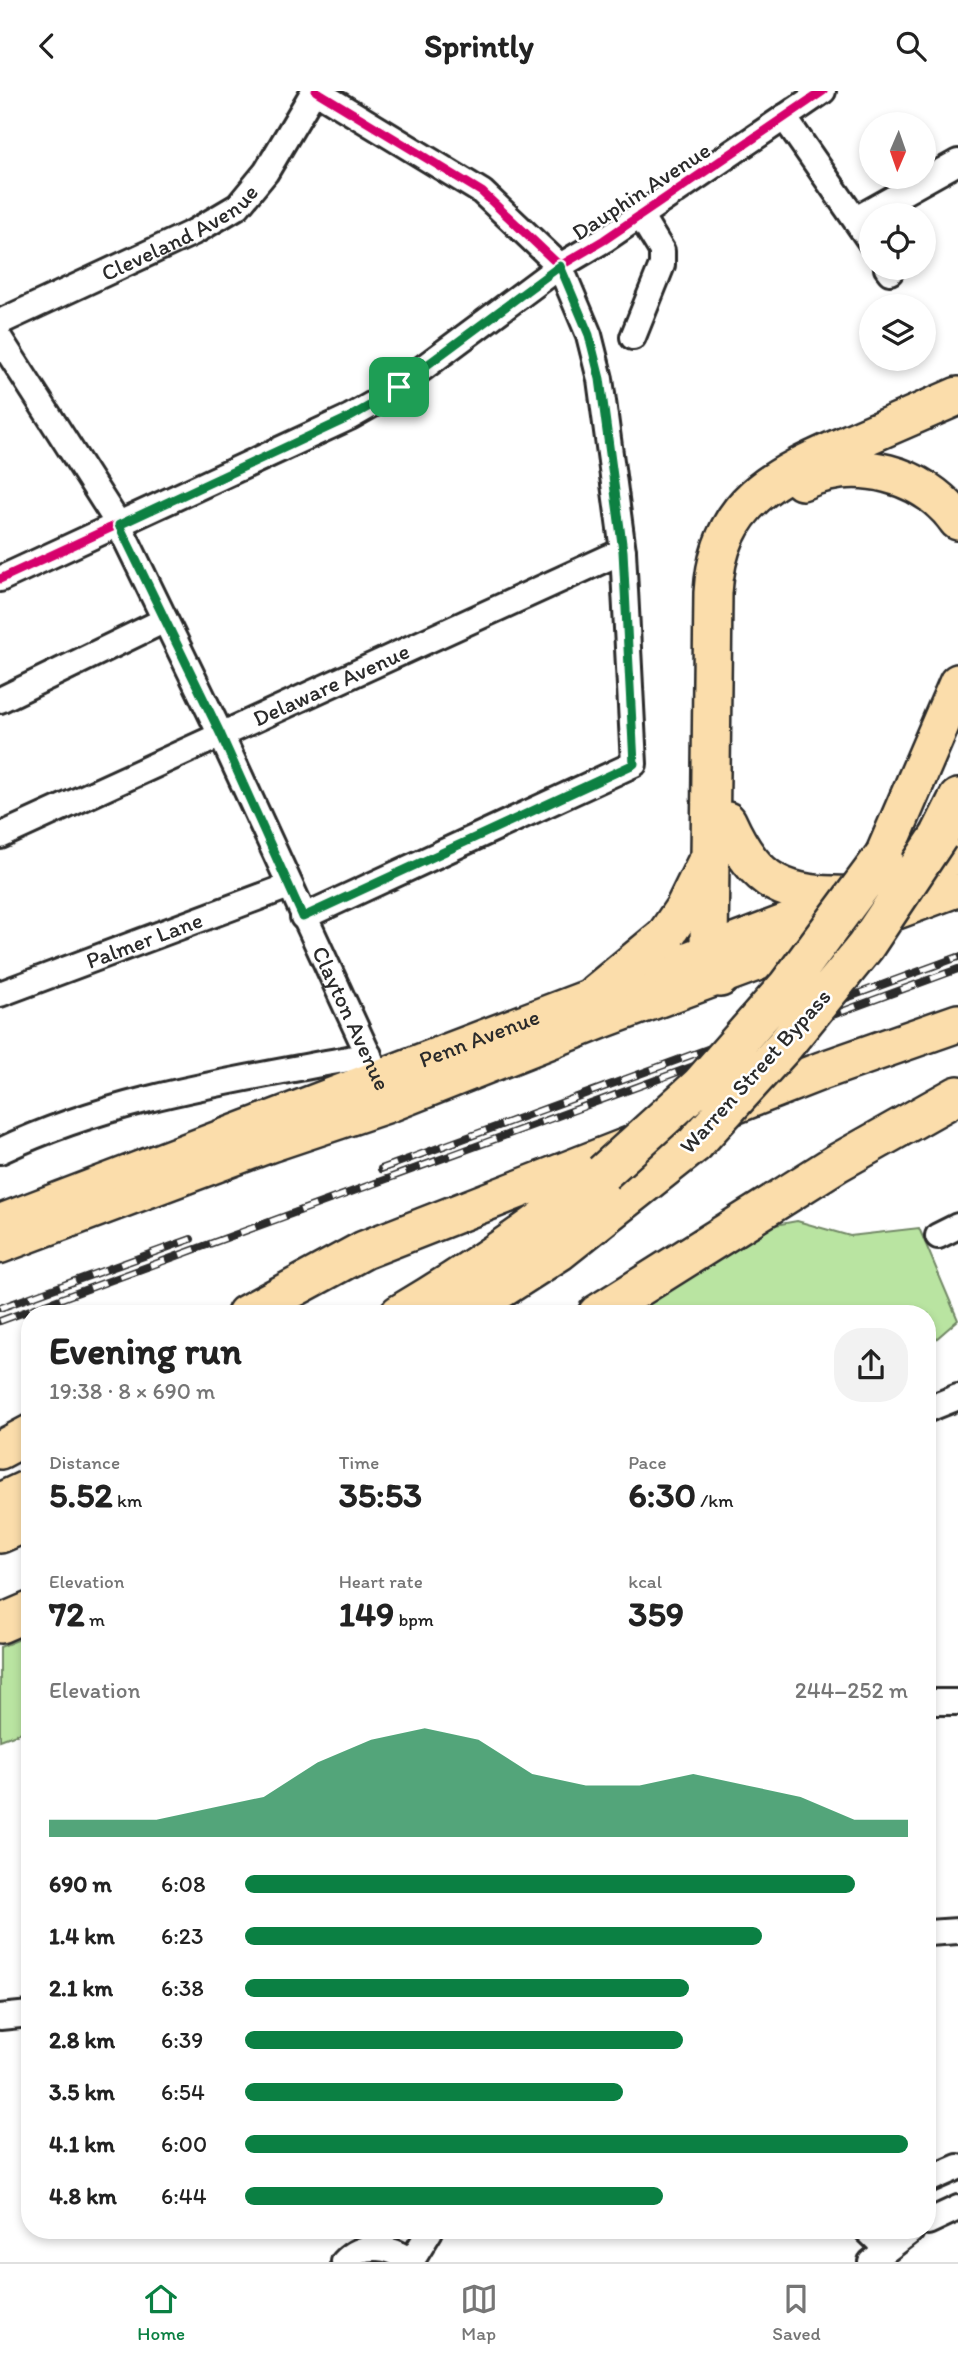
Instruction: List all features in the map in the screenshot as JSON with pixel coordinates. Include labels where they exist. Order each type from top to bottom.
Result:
[{"type":"highway","points":[[718,956],[719,837],[713,593],[714,573],[724,536],[750,499],[780,475],[958,396]]},
{"type":"highway","points":[[596,993],[665,936],[684,908],[719,837],[730,575],[738,543],[754,519],[769,503],[807,479],[837,472],[866,471],[895,475],[921,486],[958,521]]},
{"type":"highway","points":[[884,855],[958,683]]},
{"type":"highway","points":[[884,855],[945,759],[958,733]]},
{"type":"highway","name":"Warren Street Bypass","points":[[476,1305],[559,1252],[695,1144],[785,1045],[865,947],[952,833],[958,798]]},
{"type":"highway","points":[[719,837],[740,850],[752,866],[768,880],[805,893],[854,895]]},
{"type":"highway","name":"Warren Street Bypass","points":[[414,1305],[486,1262],[603,1173],[699,1085],[779,996],[884,855]]},
{"type":"highway","points":[[263,1305],[365,1250],[808,1076],[958,1023]]},
{"type":"highway","points":[[611,1305],[837,1163],[958,1095]]},
{"type":"highway","points":[[0,1450],[21,1439]]},
{"type":"highway","points":[[0,1502],[21,1492]]},
{"type":"highway","points":[[0,1534],[21,1525]]},
{"type":"highway","points":[[0,1624],[21,1615]]},
{"type":"main road","name":"Penn Avenue","points":[[0,1221],[718,956],[854,895],[952,833]]},
{"type":"main road","name":"Penn Avenue","points":[[0,1247],[272,1145],[380,1079],[596,993],[718,956],[958,890]]},
{"type":"street","points":[[303,917],[634,764],[623,551],[600,379],[589,335],[560,266],[482,192],[315,91]]},
{"type":"street","name":"Cleveland Avenue","points":[[0,322],[194,232],[238,206],[266,172],[315,91]]},
{"type":"street","name":"Dauphin Avenue","points":[[0,579],[350,417],[380,400],[560,266],[823,91]]},
{"type":"street","points":[[785,117],[859,224]]},
{"type":"street","points":[[856,219],[958,162]]},
{"type":"street","points":[[633,337],[662,265],[662,251],[640,215]]},
{"type":"street","name":"Clayton Avenue","points":[[0,339],[119,525],[221,735],[380,1079]]},
{"type":"street","name":"Delaware Avenue","points":[[0,836],[623,551]]},
{"type":"street","points":[[0,700],[165,619]]},
{"type":"street","name":"Palmer Lane","points":[[0,994],[289,885]]},
{"type":"street","points":[[0,1151],[77,1118],[224,1083],[380,1079]]},
{"type":"street","points":[[936,1406],[958,1397]]},
{"type":"street","points":[[936,1702],[958,1702]]},
{"type":"street","points":[[936,1932],[958,1931]]},
{"type":"street","points":[[0,2017],[21,2015]]},
{"type":"street","points":[[936,2177],[958,2167]]},
{"type":"street","points":[[936,2218],[958,2208]]},
{"type":"street","points":[[344,2262],[367,2248],[383,2248],[399,2252],[411,2262],[425,2239]]},
{"type":"street","points":[[872,2239],[879,2256],[901,2239]]},
{"type":"green space","points":[[797,1221],[850,1236],[919,1228],[958,1320],[936,1339],[936,1305],[644,1305],[764,1227]]},
{"type":"green space","points":[[21,1639],[21,1732],[0,1740],[0,1647]]},
{"type":"railway","points":[[381,1169],[958,957]]},
{"type":"railway","points":[[44,1305],[958,969]]},
{"type":"railway","points":[[0,1308],[191,1239]]},
{"type":"railway","points":[[0,1321],[21,1313]]},
{"type":"cycle path","points":[[303,917],[634,764],[623,551],[600,379],[589,335],[560,266],[482,192],[316,91]]},
{"type":"cycle path","points":[[0,579],[350,417],[380,400],[560,266],[604,240],[823,91]]},
{"type":"route","points":[[560,266],[589,335],[600,379],[623,551],[634,764],[303,917],[221,735],[119,525],[350,417],[399,387],[560,266]]}]
